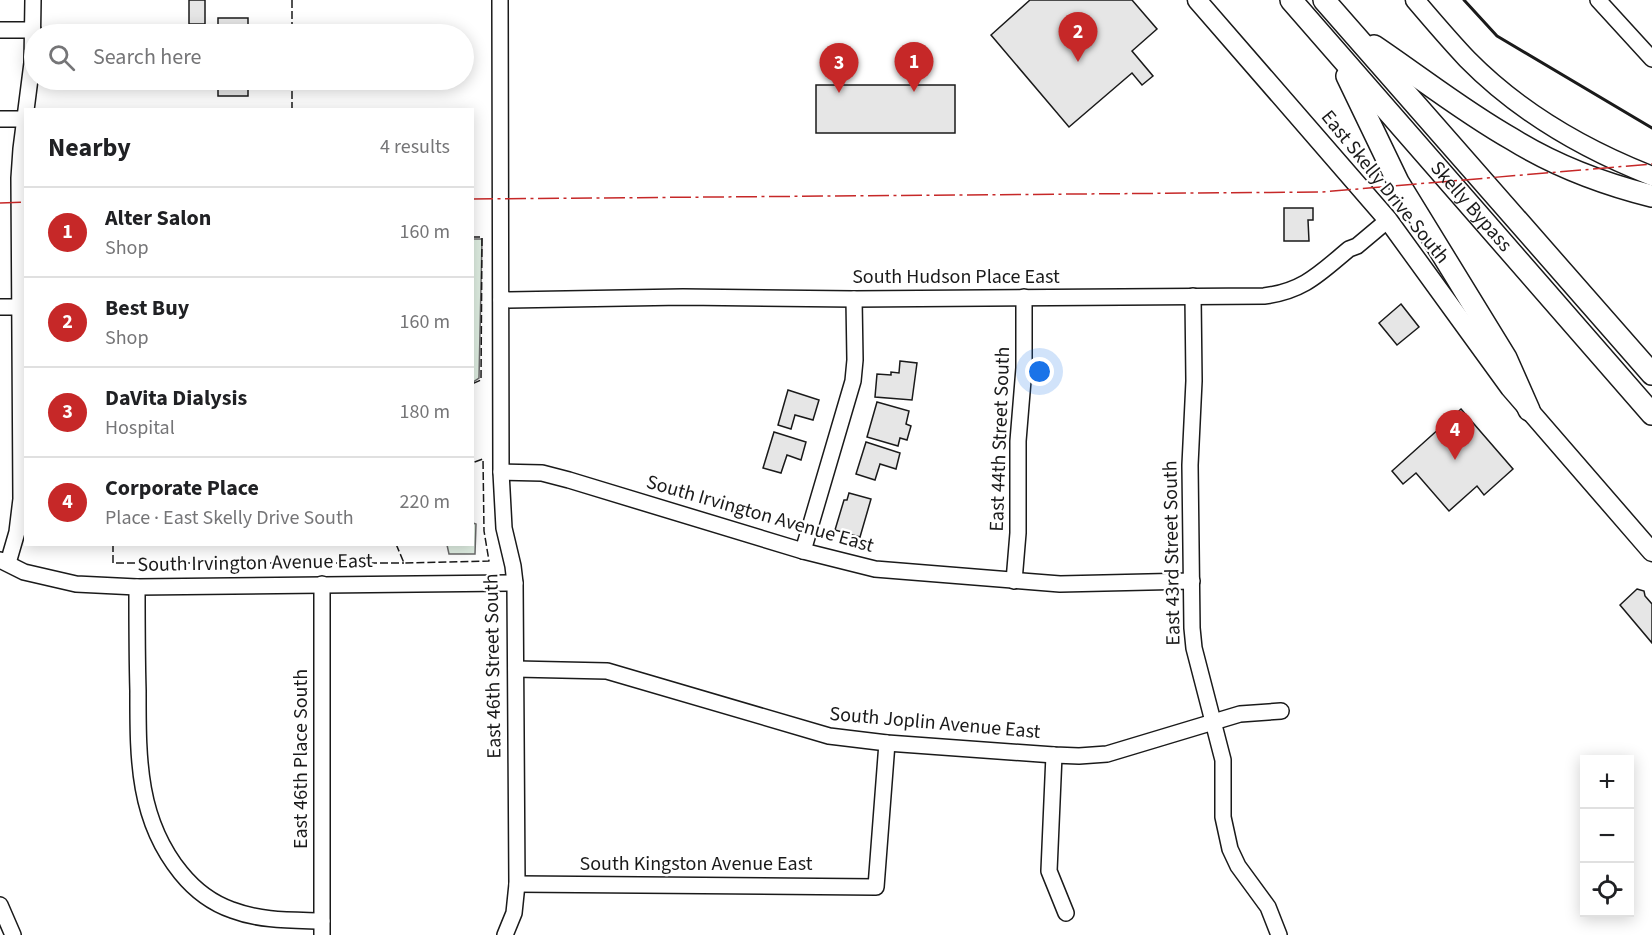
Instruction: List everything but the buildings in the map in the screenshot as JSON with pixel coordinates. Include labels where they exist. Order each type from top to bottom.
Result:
[{"type":"highway","name":"Skelly Bypass","points":[[1291,0],[1652,414]]},
{"type":"highway","name":"Skelly Bypass","points":[[1324,0],[1652,374]]},
{"type":"highway","points":[[1349,29],[1511,139],[1592,177],[1652,196]]},
{"type":"highway","points":[[1335,51],[1398,182],[1506,358],[1529,410]]},
{"type":"main road","name":"East Skelly Drive South","points":[[1197,0],[1388,220],[1489,361],[1652,552]]},
{"type":"main road","points":[[1415,0],[1468,60],[1515,101],[1582,145],[1652,176]]},
{"type":"street","points":[[33,0],[33,24]]},
{"type":"street","name":"East 46th Street South","points":[[500,0],[501,472],[504,528],[515,582],[516,669],[517,884],[514,913],[505,935]]},
{"type":"street","points":[[1598,0],[1652,58]]},
{"type":"street","points":[[0,30],[24,30]]},
{"type":"street","points":[[26,108],[28,90]]},
{"type":"street","points":[[0,119],[24,119],[20,178],[21,499],[18,532],[4,562]]},
{"type":"street","name":"South Hudson Place East","points":[[501,300],[683,297],[854,299],[1264,296],[1294,290],[1319,274],[1349,249],[1357,246],[1388,220]]},
{"type":"street","name":"East 43rd Street South","points":[[1193,296],[1194,381],[1190,465],[1194,648],[1223,760],[1223,817],[1230,849],[1242,873],[1268,907],[1279,935]]},
{"type":"street","name":"East 44th Street South","points":[[1014,581],[1018,533],[1018,441],[1024,368],[1024,297]]},
{"type":"street","points":[[803,551],[853,381],[854,299]]},
{"type":"street","points":[[0,307],[20,307]]},
{"type":"street","name":"South Irvington Avenue East","points":[[501,472],[542,474],[569,480],[803,551],[875,569],[1060,584],[1192,581]]},
{"type":"street","name":"South Irvington Avenue East","points":[[4,562],[24,572],[76,584],[137,586],[515,582]]},
{"type":"street","name":"East 46th Place South","points":[[322,584],[322,928]]},
{"type":"street","points":[[137,586],[139,761],[148,814],[160,842],[172,863],[186,879],[215,902],[250,916],[322,928]]},
{"type":"street","name":"South Joplin Avenue East","points":[[516,669],[607,671],[829,736],[887,743],[1054,755],[1107,754],[1240,714],[1281,711]]},
{"type":"street","name":"South Kingston Avenue East","points":[[517,884],[876,886],[887,743]]},
{"type":"street","points":[[1054,755],[1049,871],[1066,913]]},
{"type":"street","points":[[0,905],[13,935]]},
{"type":"green space","points":[[474,239],[482,239],[479,378],[474,381]]},
{"type":"green space","points":[[474,523],[476,524],[475,554],[449,554],[447,546],[474,546]]},
{"type":"fence","points":[[292,0],[292,24]]},
{"type":"fence","points":[[292,90],[292,108]]},
{"type":"fence","points":[[474,237],[482,237],[481,380],[474,383]]},
{"type":"fence","points":[[397,546],[404,563],[489,561],[484,531],[483,459],[474,462]]},
{"type":"fence","points":[[113,546],[113,563],[404,563]]},
{"type":"wall","points":[[1464,0],[1497,36],[1652,128]]},
{"type":"power","points":[[474,199],[1322,192],[1652,164]]},
{"type":"power","points":[[0,203],[24,202]]},
{"type":"place","name":"Best Buy","points":[[1078,62]]},
{"type":"place","name":"Alter Salon","points":[[914,92]]},
{"type":"place","name":"DaVita Dialysis","points":[[839,93]]},
{"type":"place","name":"Corporate Place","points":[[1455,460]]}]
